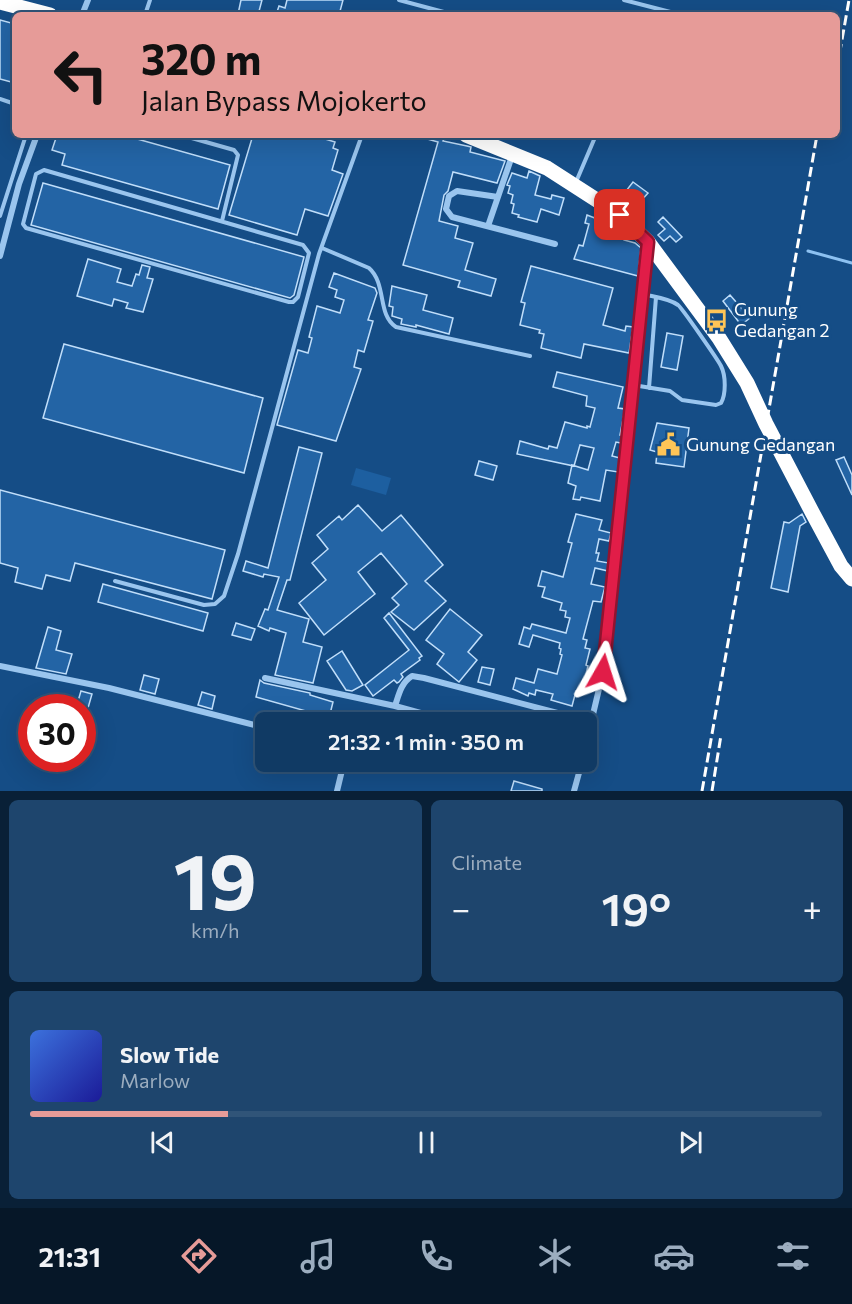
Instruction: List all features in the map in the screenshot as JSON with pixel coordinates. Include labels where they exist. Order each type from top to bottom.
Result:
[{"type":"highway","points":[[0,2],[38,12]]},
{"type":"highway","points":[[473,138],[547,168],[620,215],[648,242],[719,338],[747,383],[766,424],[841,566],[852,579]]},
{"type":"street","points":[[0,256],[19,184],[36,138]]},
{"type":"street","points":[[488,226],[513,154]]},
{"type":"street","points":[[498,198],[457,190],[451,193],[446,209],[449,214],[555,244]]},
{"type":"street","points":[[594,712],[603,672],[648,242]]},
{"type":"street","points":[[0,666],[109,688],[255,725]]},
{"type":"street","points":[[395,706],[402,686],[412,676],[553,712]]},
{"type":"street","points":[[265,678],[417,712]]},
{"type":"street","points":[[337,791],[342,772]]},
{"type":"street","points":[[574,791],[579,772]]},
{"type":"lane","points":[[399,0],[444,12]]},
{"type":"lane","points":[[624,0],[670,12]]},
{"type":"lane","points":[[0,216],[25,138]]},
{"type":"lane","points":[[192,138],[234,150],[238,155],[222,221]]},
{"type":"lane","points":[[116,581],[204,605],[215,604],[224,596],[238,554],[322,248],[361,138]]},
{"type":"lane","points":[[574,186],[595,138]]},
{"type":"lane","points":[[41,170],[222,221],[306,247],[309,253],[296,300],[290,302],[267,296],[26,228],[23,224],[36,174],[41,170]]},
{"type":"lane","points":[[322,248],[369,268],[375,274],[379,281],[387,319],[396,327],[530,356]]},
{"type":"lane","points":[[633,385],[670,391],[682,400],[716,405],[723,399],[724,379],[721,366],[681,307],[670,300],[642,294]]},
{"type":"lane","points":[[649,388],[656,297]]},
{"type":"shaded area","points":[[356,468],[391,478],[386,495],[351,485]]},
{"type":"building","points":[[241,0],[262,0],[259,12],[238,12]]},
{"type":"building","points":[[287,0],[343,0],[340,12],[277,12],[279,6],[285,8]]},
{"type":"building","points":[[0,20],[12,23],[12,82],[0,79]]},
{"type":"building","points":[[56,138],[134,138],[230,165],[218,209],[62,165],[65,154],[52,150]]},
{"type":"building","points":[[252,138],[322,138],[335,142],[333,148],[338,150],[332,170],[343,174],[328,216],[305,209],[297,235],[229,215]]},
{"type":"building","points":[[424,138],[444,138],[443,141],[471,147],[470,152],[505,161],[497,183],[453,172],[448,191],[444,195],[439,221],[458,226],[455,238],[473,243],[465,270],[496,279],[491,296],[458,287],[460,281],[403,265],[438,142]]},
{"type":"building","points":[[529,171],[540,176],[535,195],[551,199],[552,195],[564,198],[559,215],[541,209],[537,222],[512,213],[513,195],[508,193],[510,186],[507,185],[512,173],[527,178]]},
{"type":"building","points":[[633,182],[648,193],[640,202],[626,191]]},
{"type":"building","points":[[43,183],[304,257],[294,295],[290,298],[31,225]]},
{"type":"building","points":[[587,215],[610,224],[608,229],[625,233],[624,240],[635,243],[641,248],[638,276],[574,259],[579,245],[583,246],[589,224],[585,223]]},
{"type":"building","points":[[663,217],[682,237],[676,242],[670,236],[664,241],[658,235],[665,229],[658,222]]},
{"type":"building","points":[[88,259],[121,269],[117,282],[132,286],[142,265],[150,267],[147,278],[153,279],[143,312],[126,308],[128,303],[114,299],[112,306],[77,296]]},
{"type":"building","points":[[531,266],[613,288],[603,325],[625,331],[626,326],[633,327],[629,353],[584,344],[581,358],[541,348],[544,334],[539,333],[540,330],[520,325],[525,303],[521,302]]},
{"type":"building","points":[[334,273],[375,288],[377,293],[368,320],[373,321],[364,352],[358,350],[354,367],[361,369],[336,441],[277,425],[298,350],[308,353],[312,338],[309,337],[317,306],[340,313],[344,300],[335,297],[337,290],[329,287]]},
{"type":"building","points":[[392,286],[427,295],[423,310],[453,318],[449,334],[416,325],[416,327],[401,324],[402,319],[392,316],[393,307],[389,306]]},
{"type":"building","points":[[730,295],[750,318],[741,325],[723,301]]},
{"type":"building","points":[[667,333],[683,336],[677,370],[661,367]]},
{"type":"building","points":[[64,344],[263,398],[244,473],[43,418]]},
{"type":"building","points":[[557,372],[623,387],[618,408],[625,409],[620,435],[622,435],[621,443],[616,442],[612,456],[620,458],[618,472],[606,470],[600,501],[581,497],[580,500],[573,499],[576,486],[568,483],[572,466],[517,454],[520,441],[548,449],[549,446],[557,448],[565,422],[590,427],[595,408],[586,406],[587,396],[553,387]],"holes":[[[580,445],[594,448],[588,470],[574,466]]]},
{"type":"building","points":[[657,423],[689,428],[684,467],[656,463],[657,452],[650,450]]},
{"type":"building","points":[[299,447],[322,453],[290,580],[287,580],[277,610],[309,619],[303,642],[322,647],[313,683],[275,675],[286,633],[270,628],[269,631],[258,626],[265,609],[268,610],[279,577],[264,574],[263,577],[243,571],[246,561],[268,568]]},
{"type":"building","points":[[844,457],[852,475],[852,495],[836,460]]},
{"type":"building","points":[[479,461],[497,466],[493,480],[475,475]]},
{"type":"building","points":[[0,490],[225,550],[212,599],[75,563],[70,581],[46,575],[42,589],[15,582],[18,568],[0,563]]},
{"type":"building","points":[[358,505],[382,531],[401,515],[443,565],[425,581],[446,601],[414,630],[391,612],[399,605],[392,598],[407,584],[381,553],[358,572],[375,594],[324,635],[299,603],[326,580],[312,563],[328,549],[317,535],[339,516],[342,520]]},
{"type":"building","points":[[576,514],[602,520],[599,530],[611,533],[609,541],[599,539],[597,561],[609,563],[608,571],[595,568],[591,584],[605,587],[601,602],[593,601],[583,639],[587,640],[585,648],[590,649],[586,665],[588,666],[581,693],[576,691],[572,706],[551,700],[553,694],[536,690],[535,695],[529,693],[528,696],[513,689],[516,678],[534,683],[538,669],[557,674],[562,655],[559,648],[560,643],[533,635],[529,647],[519,644],[524,627],[530,629],[532,624],[566,633],[570,618],[565,617],[566,611],[560,610],[562,603],[542,597],[545,587],[538,586],[542,571],[563,577],[572,543],[568,542]]},
{"type":"building","points":[[802,514],[806,522],[800,526],[788,592],[771,588],[784,522],[789,523]]},
{"type":"building","points":[[103,584],[208,613],[203,631],[98,602]]},
{"type":"building","points":[[450,609],[482,635],[468,652],[477,660],[459,682],[437,664],[444,654],[426,640]]},
{"type":"building","points":[[389,613],[422,656],[401,674],[403,677],[399,682],[394,680],[373,696],[365,685],[409,650],[384,618]]},
{"type":"building","points":[[236,623],[255,629],[251,640],[232,635]]},
{"type":"building","points":[[48,627],[61,631],[56,650],[72,654],[66,674],[36,668]]},
{"type":"building","points":[[342,651],[363,685],[352,691],[346,690],[327,661]]},
{"type":"building","points":[[482,667],[494,669],[490,685],[478,682]]},
{"type":"building","points":[[144,675],[159,679],[155,694],[140,690]]},
{"type":"building","points":[[260,680],[264,683],[310,693],[310,695],[333,702],[330,712],[309,712],[256,697]]},
{"type":"building","points":[[202,692],[215,696],[212,709],[198,705]]},
{"type":"building","points":[[514,781],[542,789],[542,791],[511,791]]},
{"type":"waterway","points":[[808,251],[852,263]]},
{"type":"railway","points":[[840,51],[849,0]]},
{"type":"railway","points":[[702,791],[816,138]]},
{"type":"railway","points":[[712,791],[721,735]]},
{"type":"place","name":"Gunung Gedangan 2","points":[[716,320]]},
{"type":"place","name":"Gunung Gedangan","points":[[668,445]]},
{"type":"route","points":[[603,672],[648,242],[620,215]]}]
